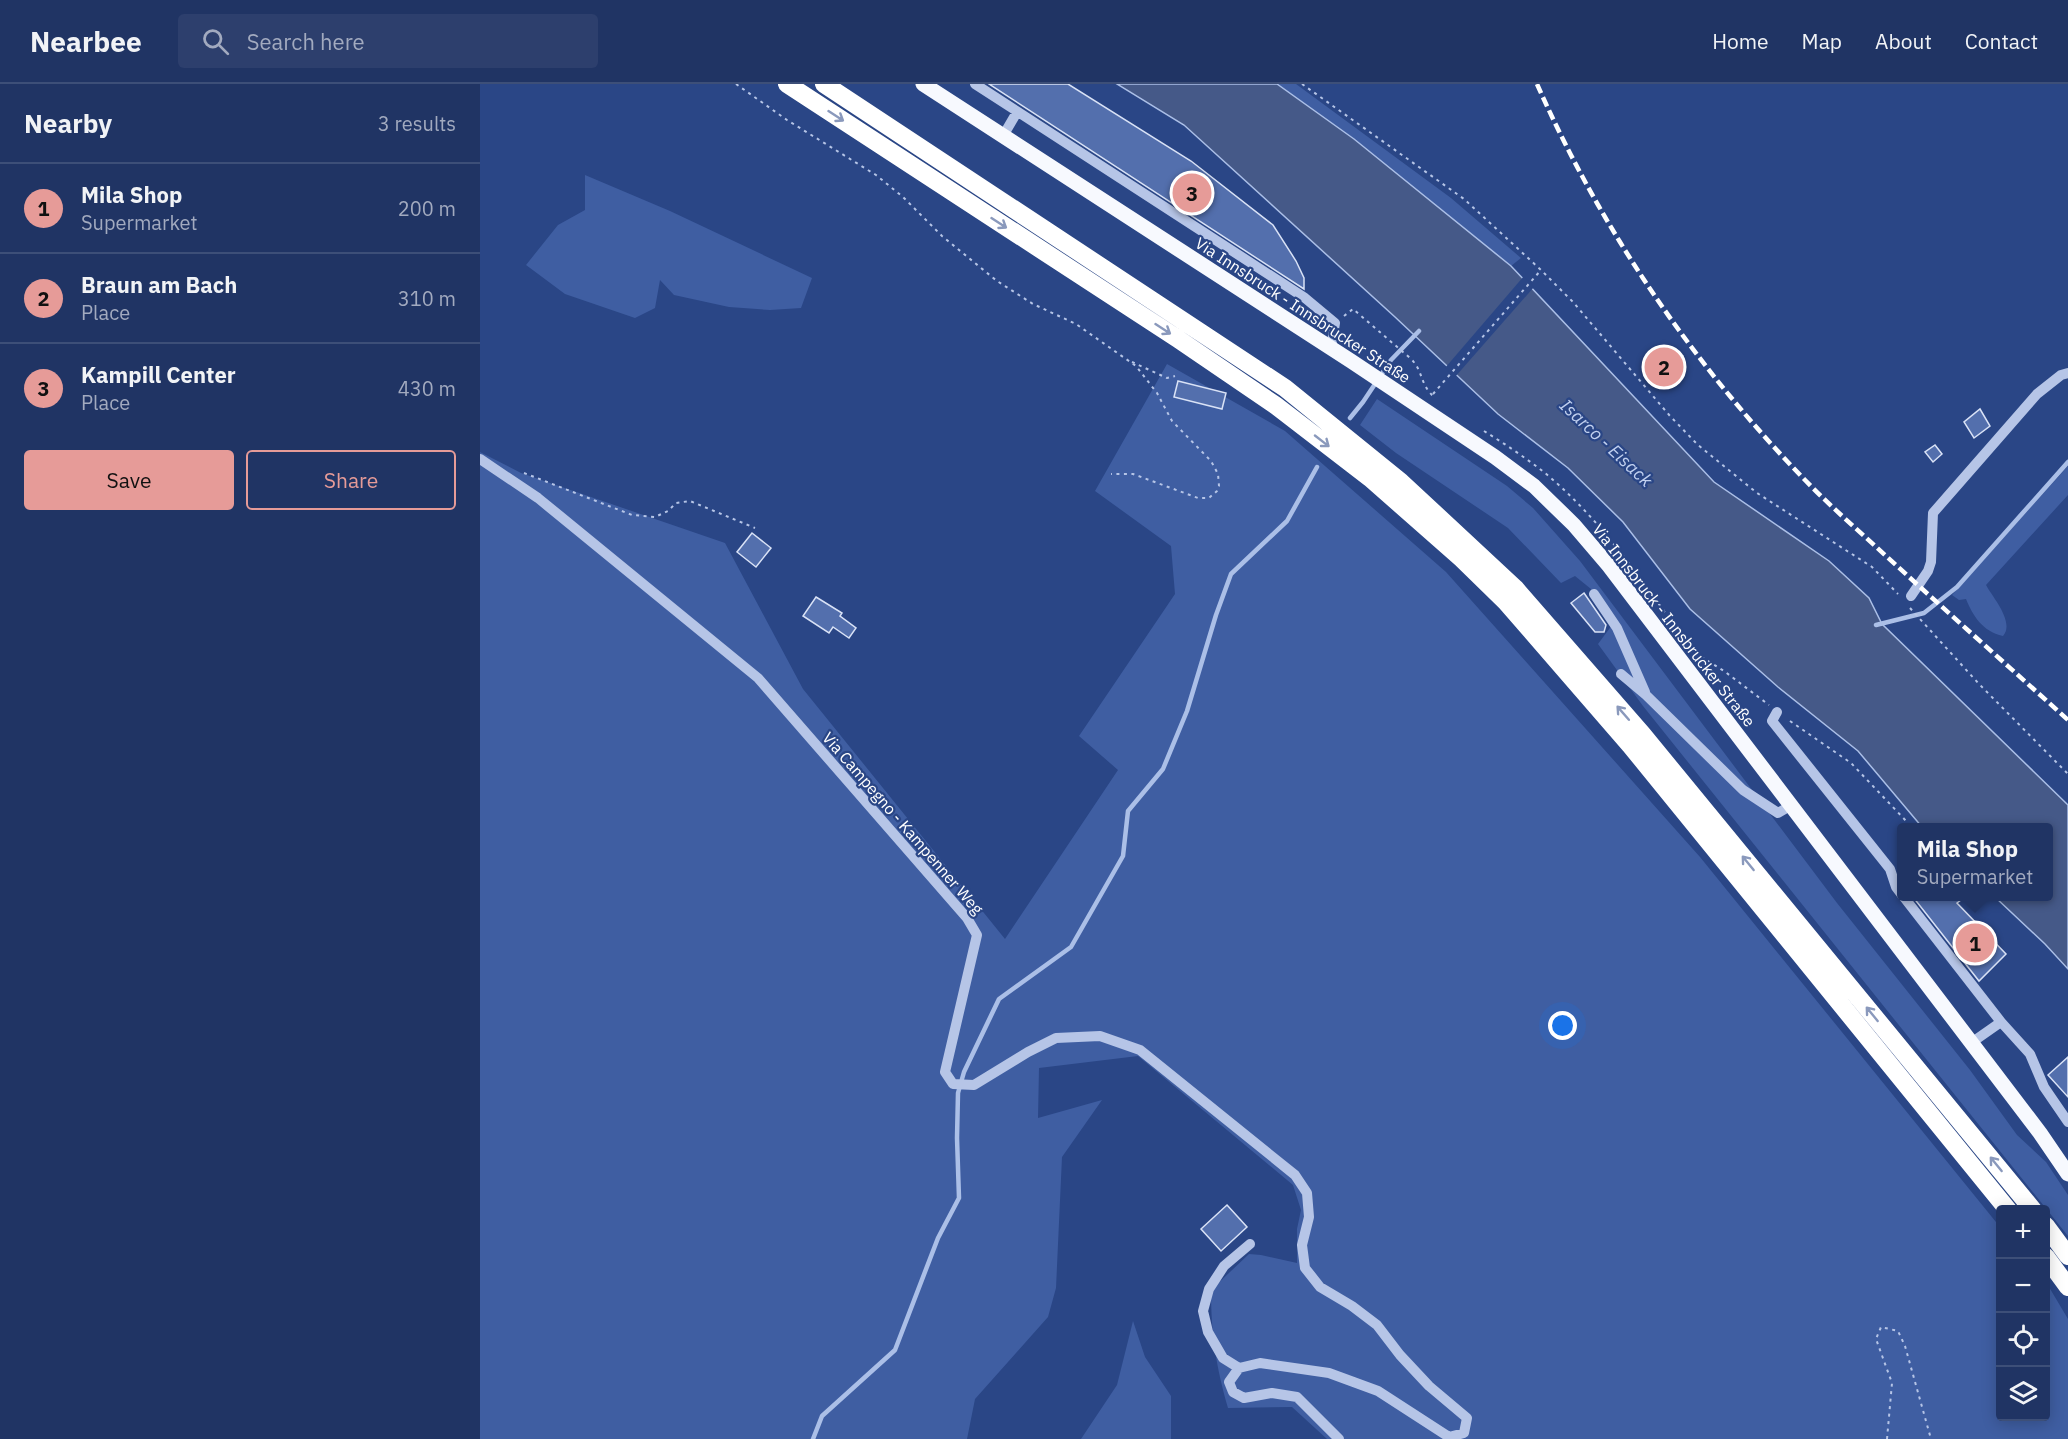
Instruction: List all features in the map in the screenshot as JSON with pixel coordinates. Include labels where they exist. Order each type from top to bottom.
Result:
[{"type":"highway","points":[[787,84],[1178,339],[1275,405],[1370,478],[1462,559],[1506,602],[1630,745],[2005,1205]]},
{"type":"highway","points":[[824,84],[1285,388],[1401,482],[1515,588],[1650,744],[2030,1205]]},
{"type":"highway","points":[[2050,1231],[2068,1256]]},
{"type":"highway","points":[[2047,1259],[2068,1287]]},
{"type":"main road","name":"Via Innsbruck - Innsbrucker Straße","points":[[923,84],[1331,348],[1495,457],[1534,486],[1574,525],[1609,566],[2040,1133],[2068,1174]]},
{"type":"street","points":[[975,84],[1305,298],[1335,323],[1331,348]]},
{"type":"street","points":[[1003,136],[1017,112]]},
{"type":"street","points":[[1911,596],[1928,571],[1931,562],[1933,513],[2037,394],[2068,372]]},
{"type":"street","name":"Via Campegno - Kampenner Weg","points":[[480,459],[538,498],[758,678],[967,918],[977,935],[945,1072],[953,1084],[974,1085],[1056,1038],[1101,1036],[1140,1050],[1295,1175],[1307,1193],[1309,1217],[1302,1245],[1305,1268],[1320,1287],[1377,1324],[1429,1386],[1467,1418],[1464,1433],[1449,1437],[1378,1391],[1329,1373],[1260,1363],[1239,1368]]},
{"type":"street","points":[[1594,594],[1617,628],[1646,696]]},
{"type":"street","points":[[1621,674],[1743,790],[1779,813],[1790,806]]},
{"type":"street","points":[[1777,712],[1772,721],[1890,869],[1897,888]]},
{"type":"street","points":[[1906,901],[2001,1022],[2030,1054],[2044,1087],[2068,1122]]},
{"type":"street","points":[[1971,1043],[2001,1022]]},
{"type":"street","points":[[1250,1244],[1224,1266],[1209,1289],[1203,1311],[1208,1332],[1223,1358],[1239,1368],[1229,1382],[1233,1392],[1244,1398],[1272,1393],[1297,1397],[1339,1439]]},
{"type":"path","points":[[736,84],[813,137],[876,175],[903,197],[942,236],[997,281],[1033,304],[1069,320],[1126,359],[1145,375],[1172,421],[1211,461],[1218,474],[1219,486],[1209,498],[1198,498],[1133,474],[1111,474]]},
{"type":"path","points":[[1302,84],[1464,199],[1573,302],[1670,416],[1698,445],[1757,493],[1872,567],[1884,578]]},
{"type":"path","points":[[1432,395],[1541,270]]},
{"type":"path","points":[[1335,323],[1353,309],[1418,366],[1425,388],[1440,402]]},
{"type":"path","points":[[1126,359],[1167,378],[1175,376]]},
{"type":"path","points":[[1478,427],[1546,474],[1578,505],[1604,533],[1676,627]]},
{"type":"path","points":[[524,472],[632,515],[655,517],[668,511],[676,503],[690,501],[755,528]]},
{"type":"path","points":[[1940,641],[2068,774]]},
{"type":"path","points":[[1689,646],[1696,655],[1724,671],[1777,712],[1851,763],[1908,823]]},
{"type":"path","points":[[1887,1439],[1892,1383],[1876,1339],[1881,1327],[1898,1331],[1905,1346],[1931,1439]]},
{"type":"shaded area","points":[[1277,84],[1296,84],[1451,198],[1521,258],[1511,266],[1354,139]]},
{"type":"shaded area","points":[[585,175],[670,211],[812,278],[801,308],[770,310],[729,307],[674,295],[660,280],[655,308],[635,318],[565,294],[526,265],[558,225],[585,210]]},
{"type":"shaded area","points":[[1167,364],[1285,431],[1446,572],[1700,857],[1996,1222],[1996,1421],[2050,1421],[2050,1289],[2068,1319],[2068,1439],[1327,1439],[1292,1407],[1228,1408],[1215,1350],[1211,1290],[1249,1254],[1297,1263],[1297,1229],[1301,1210],[1293,1185],[1138,1056],[1039,1068],[1038,1118],[1102,1100],[1062,1157],[1056,1288],[1048,1317],[975,1399],[967,1439],[480,1439],[480,452],[521,473],[725,543],[803,689],[1005,939],[1118,770],[1079,736],[1175,594],[1171,546],[1095,491]]},
{"type":"shaded area","points":[[1377,399],[1507,486],[1533,508],[1580,561],[1837,903],[1970,1070],[2017,1135],[2046,1162],[2068,1195],[2068,1236],[2050,1214],[2050,1205],[2043,1205],[1643,706],[1598,644],[1615,621],[1591,589],[1575,576],[1561,583],[1508,528],[1396,453],[1360,425]]},
{"type":"shaded area","points":[[2068,466],[2068,495],[1986,585],[2005,617],[2006,630],[2003,636],[1996,634],[1979,622],[1966,599],[1959,600],[1952,595]]},
{"type":"shaded area","points":[[1133,1321],[1145,1357],[1171,1396],[1171,1439],[1081,1439],[1117,1385]]},
{"type":"water","name":"Isarco - Eisack","points":[[1117,84],[1277,84],[1354,139],[1511,266],[1714,482],[1829,561],[1869,598],[1882,624],[2068,805],[2068,969],[1999,901],[2053,901],[2053,823],[1919,823],[1858,751],[1778,687],[1690,609],[1623,522],[1568,468],[1498,414],[1184,125]]},
{"type":"pier","points":[[1524,276],[1534,287],[1455,377],[1445,368]]},
{"type":"building","points":[[989,84],[1068,84],[1191,161],[1273,225],[1296,261],[1304,278],[1304,289]]},
{"type":"building","points":[[1655,348],[1683,356],[1674,386],[1646,378]]},
{"type":"building","points":[[1178,381],[1226,393],[1222,409],[1174,397]]},
{"type":"building","points":[[1980,409],[1990,426],[1974,438],[1964,422]]},
{"type":"building","points":[[1935,445],[1942,454],[1933,462],[1925,452]]},
{"type":"building","points":[[752,533],[771,548],[756,567],[737,552]]},
{"type":"building","points":[[1584,593],[1606,625],[1604,632],[1595,632],[1571,603]]},
{"type":"building","points":[[816,597],[842,613],[840,616],[856,628],[849,638],[833,627],[829,633],[803,616]]},
{"type":"building","points":[[1916,901],[1960,901],[1957,903],[2006,954],[1979,981]]},
{"type":"building","points":[[2068,1057],[2068,1097],[2048,1075]]},
{"type":"building","points":[[1227,1205],[1247,1227],[1221,1251],[1201,1229]]},
{"type":"waterway","points":[[1350,418],[1391,360],[1419,331]]},
{"type":"waterway","points":[[1876,625],[1924,613],[1957,587],[2068,462]]},
{"type":"waterway","points":[[813,1439],[822,1416],[895,1350],[938,1238],[959,1198],[958,1093],[964,1072],[999,999],[1071,947],[1123,856],[1128,811],[1163,769],[1187,711],[1231,574],[1287,521],[1317,467]]},
{"type":"railway","points":[[1537,84],[1563,139],[1621,244],[1689,344],[1726,391],[1765,437],[1825,500],[2068,720]]},
{"type":"place","name":"Kampill Center","points":[[1192,193]]},
{"type":"place","name":"Braun am Bach","points":[[1664,367]]},
{"type":"place","name":"Mila Shop","points":[[1975,943]]}]
